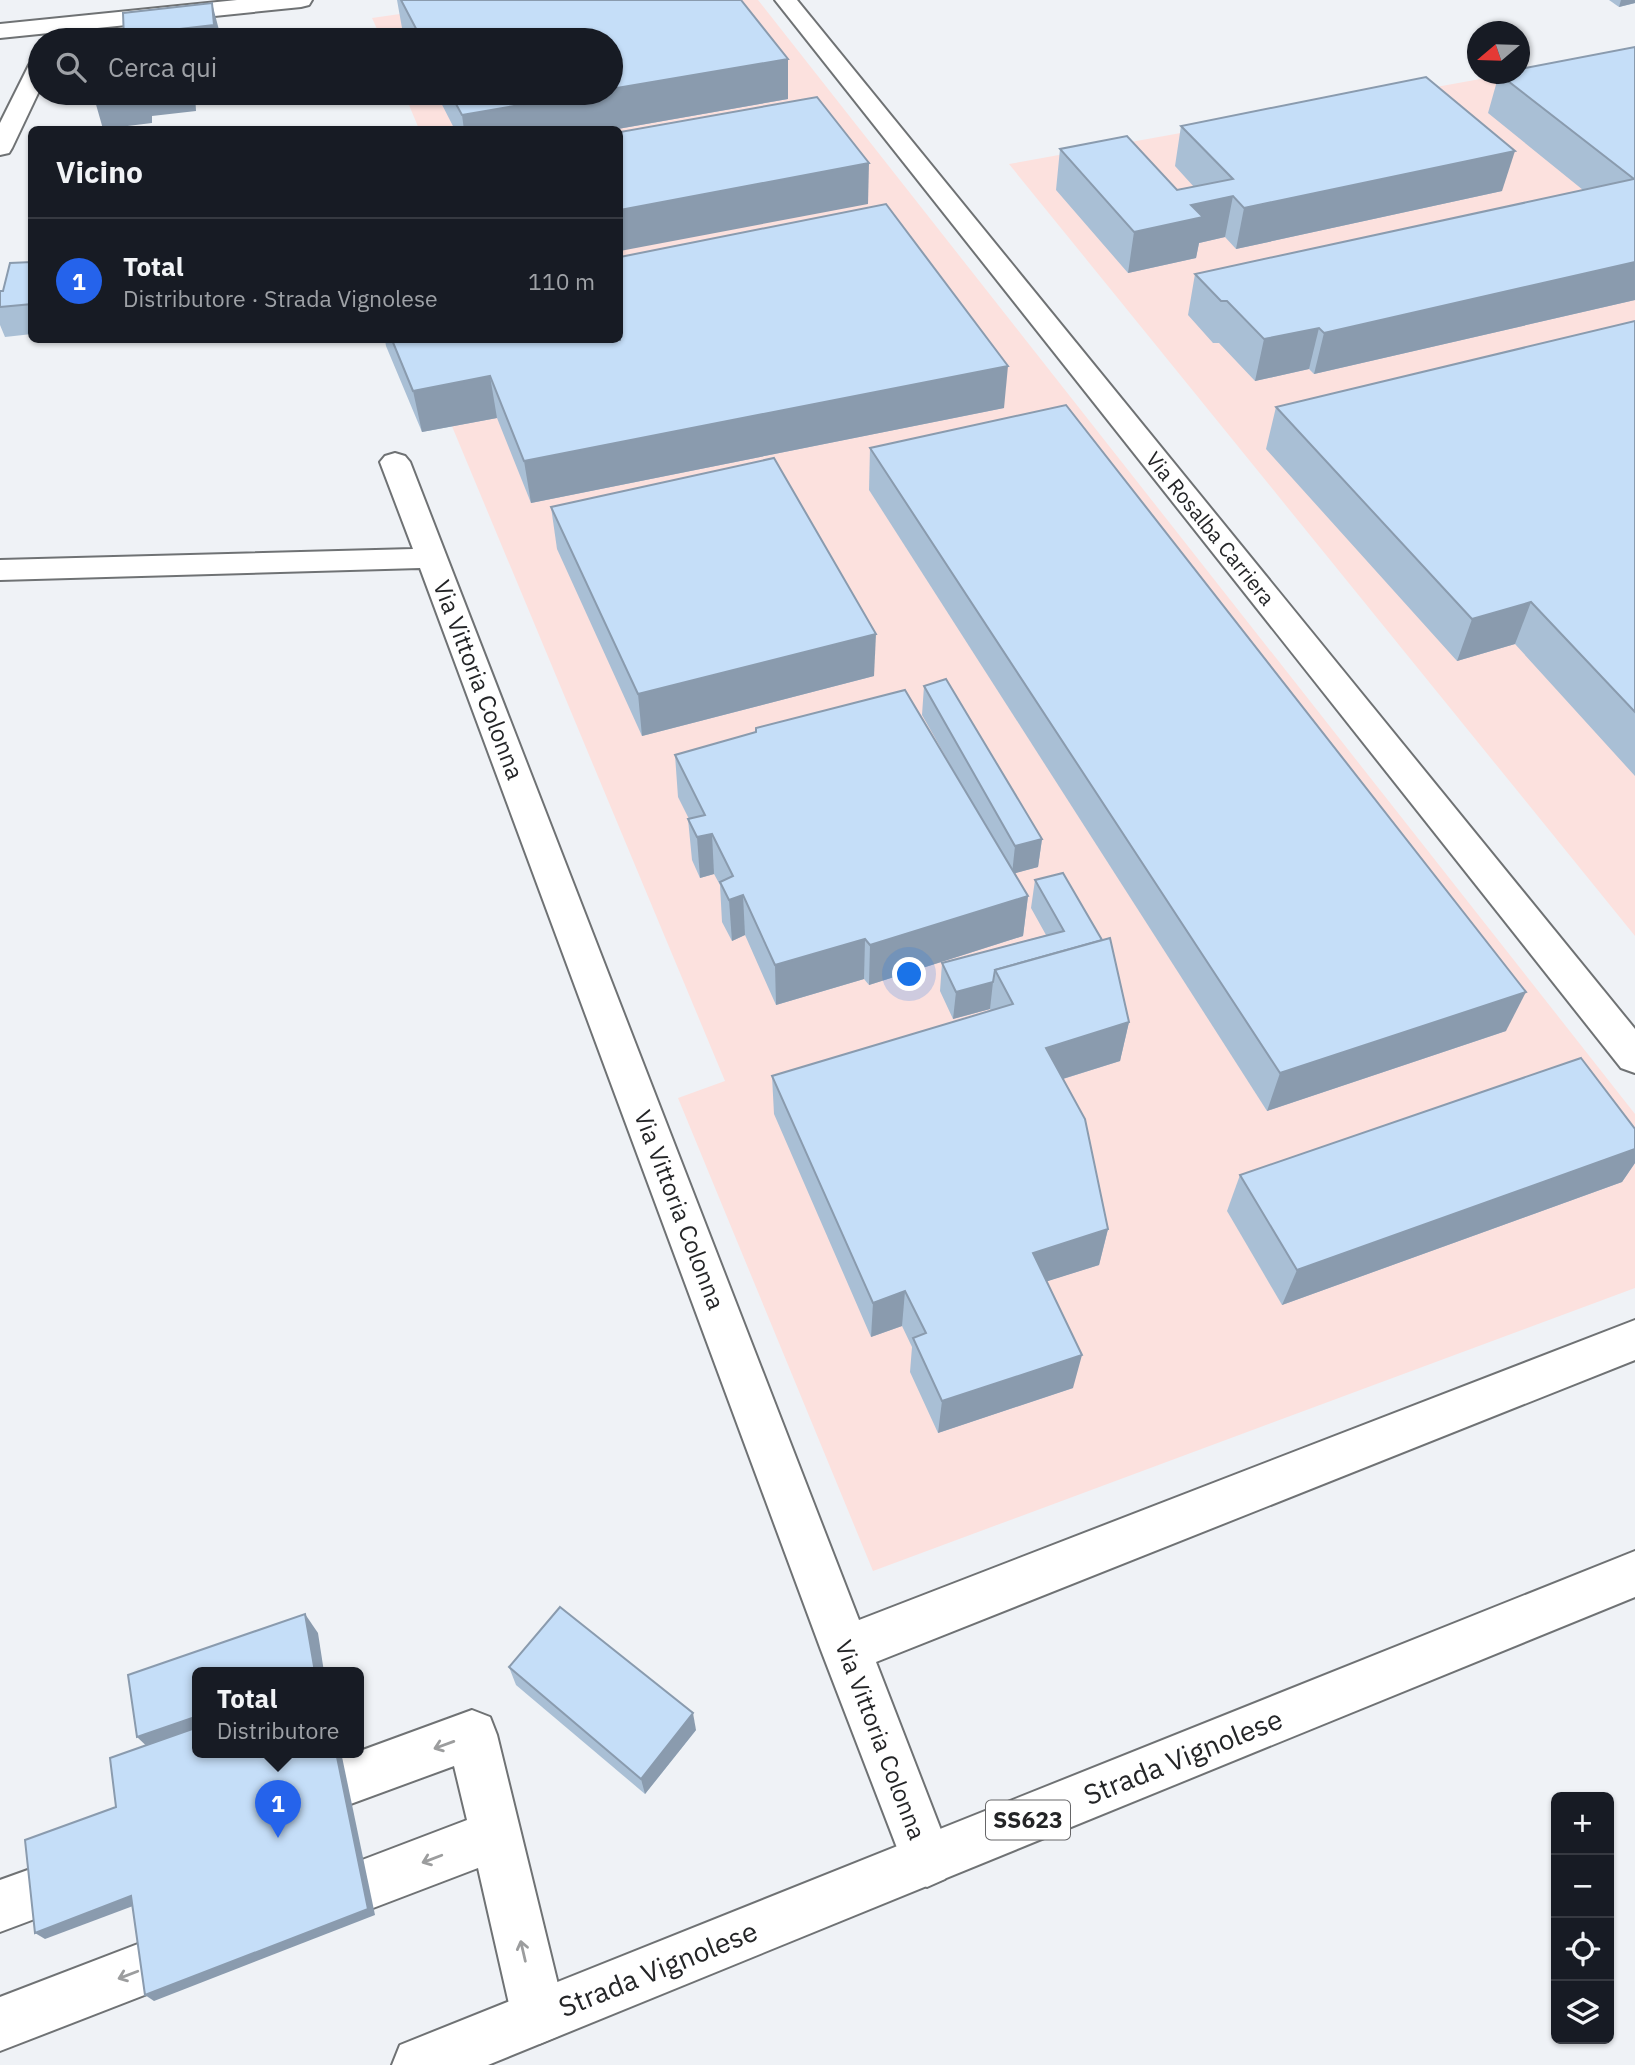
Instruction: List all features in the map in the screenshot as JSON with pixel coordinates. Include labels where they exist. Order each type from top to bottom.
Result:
[{"type":"street","points":[[57,28],[70,0]]},
{"type":"street","points":[[92,28],[301,0]]},
{"type":"street","name":"Via Rosalba Carriera","points":[[786,0],[1635,1058]]},
{"type":"street","points":[[0,31],[28,32]]},
{"type":"street","points":[[0,148],[28,90]]},
{"type":"street","name":"Via Vittoria Colonna","points":[[396,462],[927,1861]]},
{"type":"street","name":"Via Vittoria Colonna","points":[[0,570],[432,558]]},
{"type":"street","points":[[845,1650],[1635,1340]]},
{"type":"street","name":"Strada Vignolese","points":[[420,2065],[1635,1574]]},
{"type":"street","points":[[249,1816],[472,1735],[539,2017]]},
{"type":"street","points":[[0,2024],[496,1835]]},
{"type":"street","points":[[0,1906],[118,1863]]},
{"type":"shaded area","points":[[498,0],[758,0],[1635,1114],[1635,1288],[873,1571],[678,1098],[725,1081],[417,343],[623,343],[623,126],[418,126],[409,105],[623,105],[623,28],[377,28],[372,18]]},
{"type":"shaded area","points":[[1635,51],[1635,936],[1009,164],[1467,81],[1467,84],[1530,84],[1530,70]]},
{"type":"building","points":[[401,0],[741,0],[788,59],[623,87],[623,28],[416,28]]},
{"type":"building","points":[[212,3],[214,25],[189,28],[124,28],[123,13]]},
{"type":"building","points":[[1635,47],[1635,262],[1324,333],[1319,328],[1264,339],[1227,301],[1221,301],[1195,274],[1634,179],[1512,84],[1530,84],[1530,67]]},
{"type":"building","points":[[1426,77],[1515,151],[1244,208],[1233,196],[1191,205],[1203,217],[1134,232],[1060,149],[1127,136],[1177,190],[1233,179],[1181,126]]},
{"type":"building","points":[[817,97],[869,163],[623,209],[623,131]]},
{"type":"building","points":[[457,105],[520,105],[462,115]]},
{"type":"building","points":[[886,204],[1008,366],[524,461],[490,376],[413,391],[393,343],[623,343],[623,256]]},
{"type":"building","points":[[28,262],[28,304],[0,307],[0,291],[3,291],[10,263]]},
{"type":"building","points":[[1635,321],[1635,712],[1531,602],[1472,619],[1276,407]]},
{"type":"building","points":[[1066,405],[1526,992],[1280,1073],[870,448]]},
{"type":"building","points":[[774,458],[876,634],[638,694],[551,507]]},
{"type":"building","points":[[946,679],[1042,839],[1015,846],[924,686]]},
{"type":"building","points":[[905,690],[1028,896],[870,945],[865,939],[775,965],[743,895],[729,900],[720,882],[733,876],[712,834],[697,837],[688,819],[705,815],[675,755],[756,732],[756,728]]},
{"type":"building","points":[[1063,873],[1102,940],[995,970],[993,982],[956,992],[942,963],[1064,931],[1035,880]]},
{"type":"building","points":[[1110,938],[1129,1022],[1046,1048],[1085,1119],[1108,1229],[1033,1253],[1082,1355],[942,1401],[913,1338],[926,1333],[905,1291],[873,1303],[772,1076],[1013,1004],[995,970]]},
{"type":"building","points":[[1581,1058],[1635,1129],[1635,1149],[1297,1270],[1240,1175]]},
{"type":"building","points":[[560,1607],[693,1713],[641,1779],[509,1667]]},
{"type":"building","points":[[305,1614],[314,1667],[192,1667],[192,1718],[137,1737],[128,1675]]},
{"type":"building","points":[[192,1729],[192,1758],[337,1758],[368,1909],[145,1995],[131,1896],[35,1933],[25,1840],[116,1807],[110,1758]]},
{"type":"place","name":"Total","points":[[278,1838]]}]
